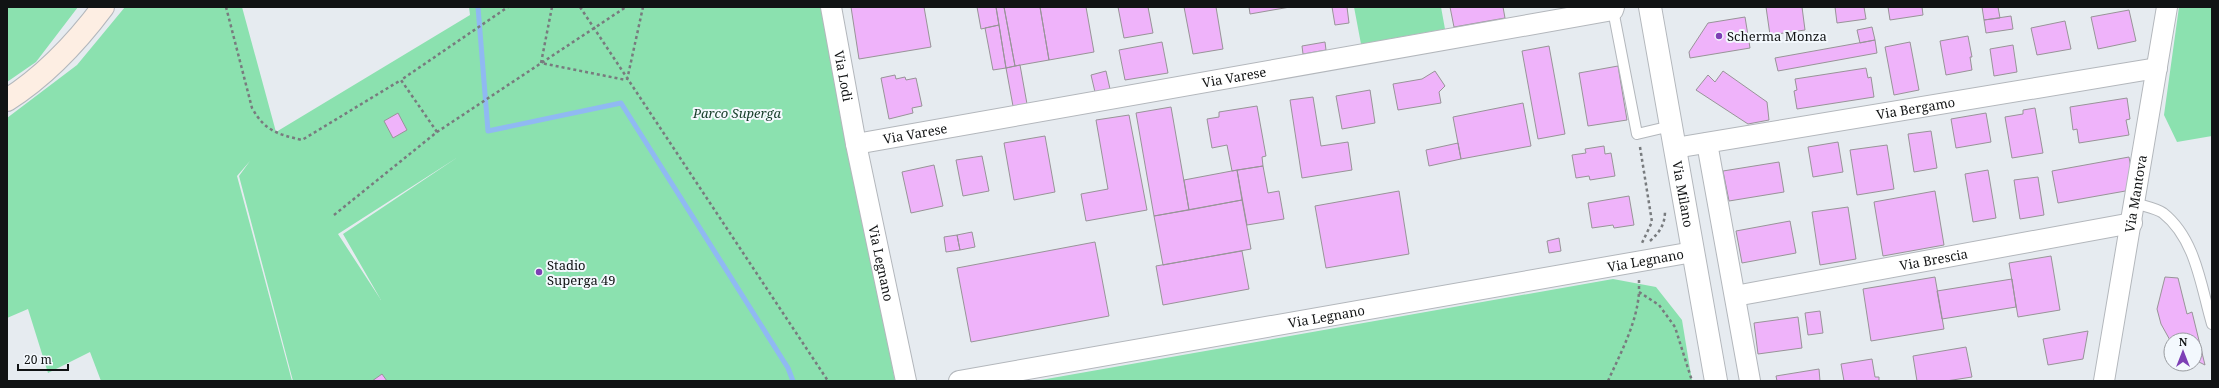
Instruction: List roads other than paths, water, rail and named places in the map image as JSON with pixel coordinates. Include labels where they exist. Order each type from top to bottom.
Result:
[{"type":"main road","points":[[7,100],[32,82],[74,44],[103,7]]},
{"type":"street","name":"Via Lodi","points":[[831,7],[856,144]]},
{"type":"street","name":"Via Milano","points":[[1650,7],[1716,381]]},
{"type":"street","name":"Via Mantova","points":[[2104,381],[2132,223],[2167,7]]},
{"type":"street","name":"Via Varese","points":[[856,144],[1613,8]]},
{"type":"street","name":"Via Bergamo","points":[[1675,148],[2157,68]]},
{"type":"street","points":[[1707,143],[1750,381]]},
{"type":"street","name":"Via Legnano","points":[[856,144],[906,381]]},
{"type":"street","name":"Via Brescia","points":[[1735,296],[2132,223]]},
{"type":"street","name":"Via Legnano","points":[[959,381],[1693,252]]},
{"type":"lane","points":[[1613,8],[1637,134],[1671,126]]},
{"type":"lane","points":[[2135,203],[2163,213],[2179,231],[2190,248],[2212,324]]},
{"type":"waterway","points":[[478,7],[488,131],[621,103],[788,368],[793,381]]},
{"type":"place","name":"Scherma Monza","points":[[1719,36]]},
{"type":"place","name":"Stadio Superga 49","points":[[539,272]]},
{"type":"park label","name":"Parco Superga","points":[[737,113]]}]
